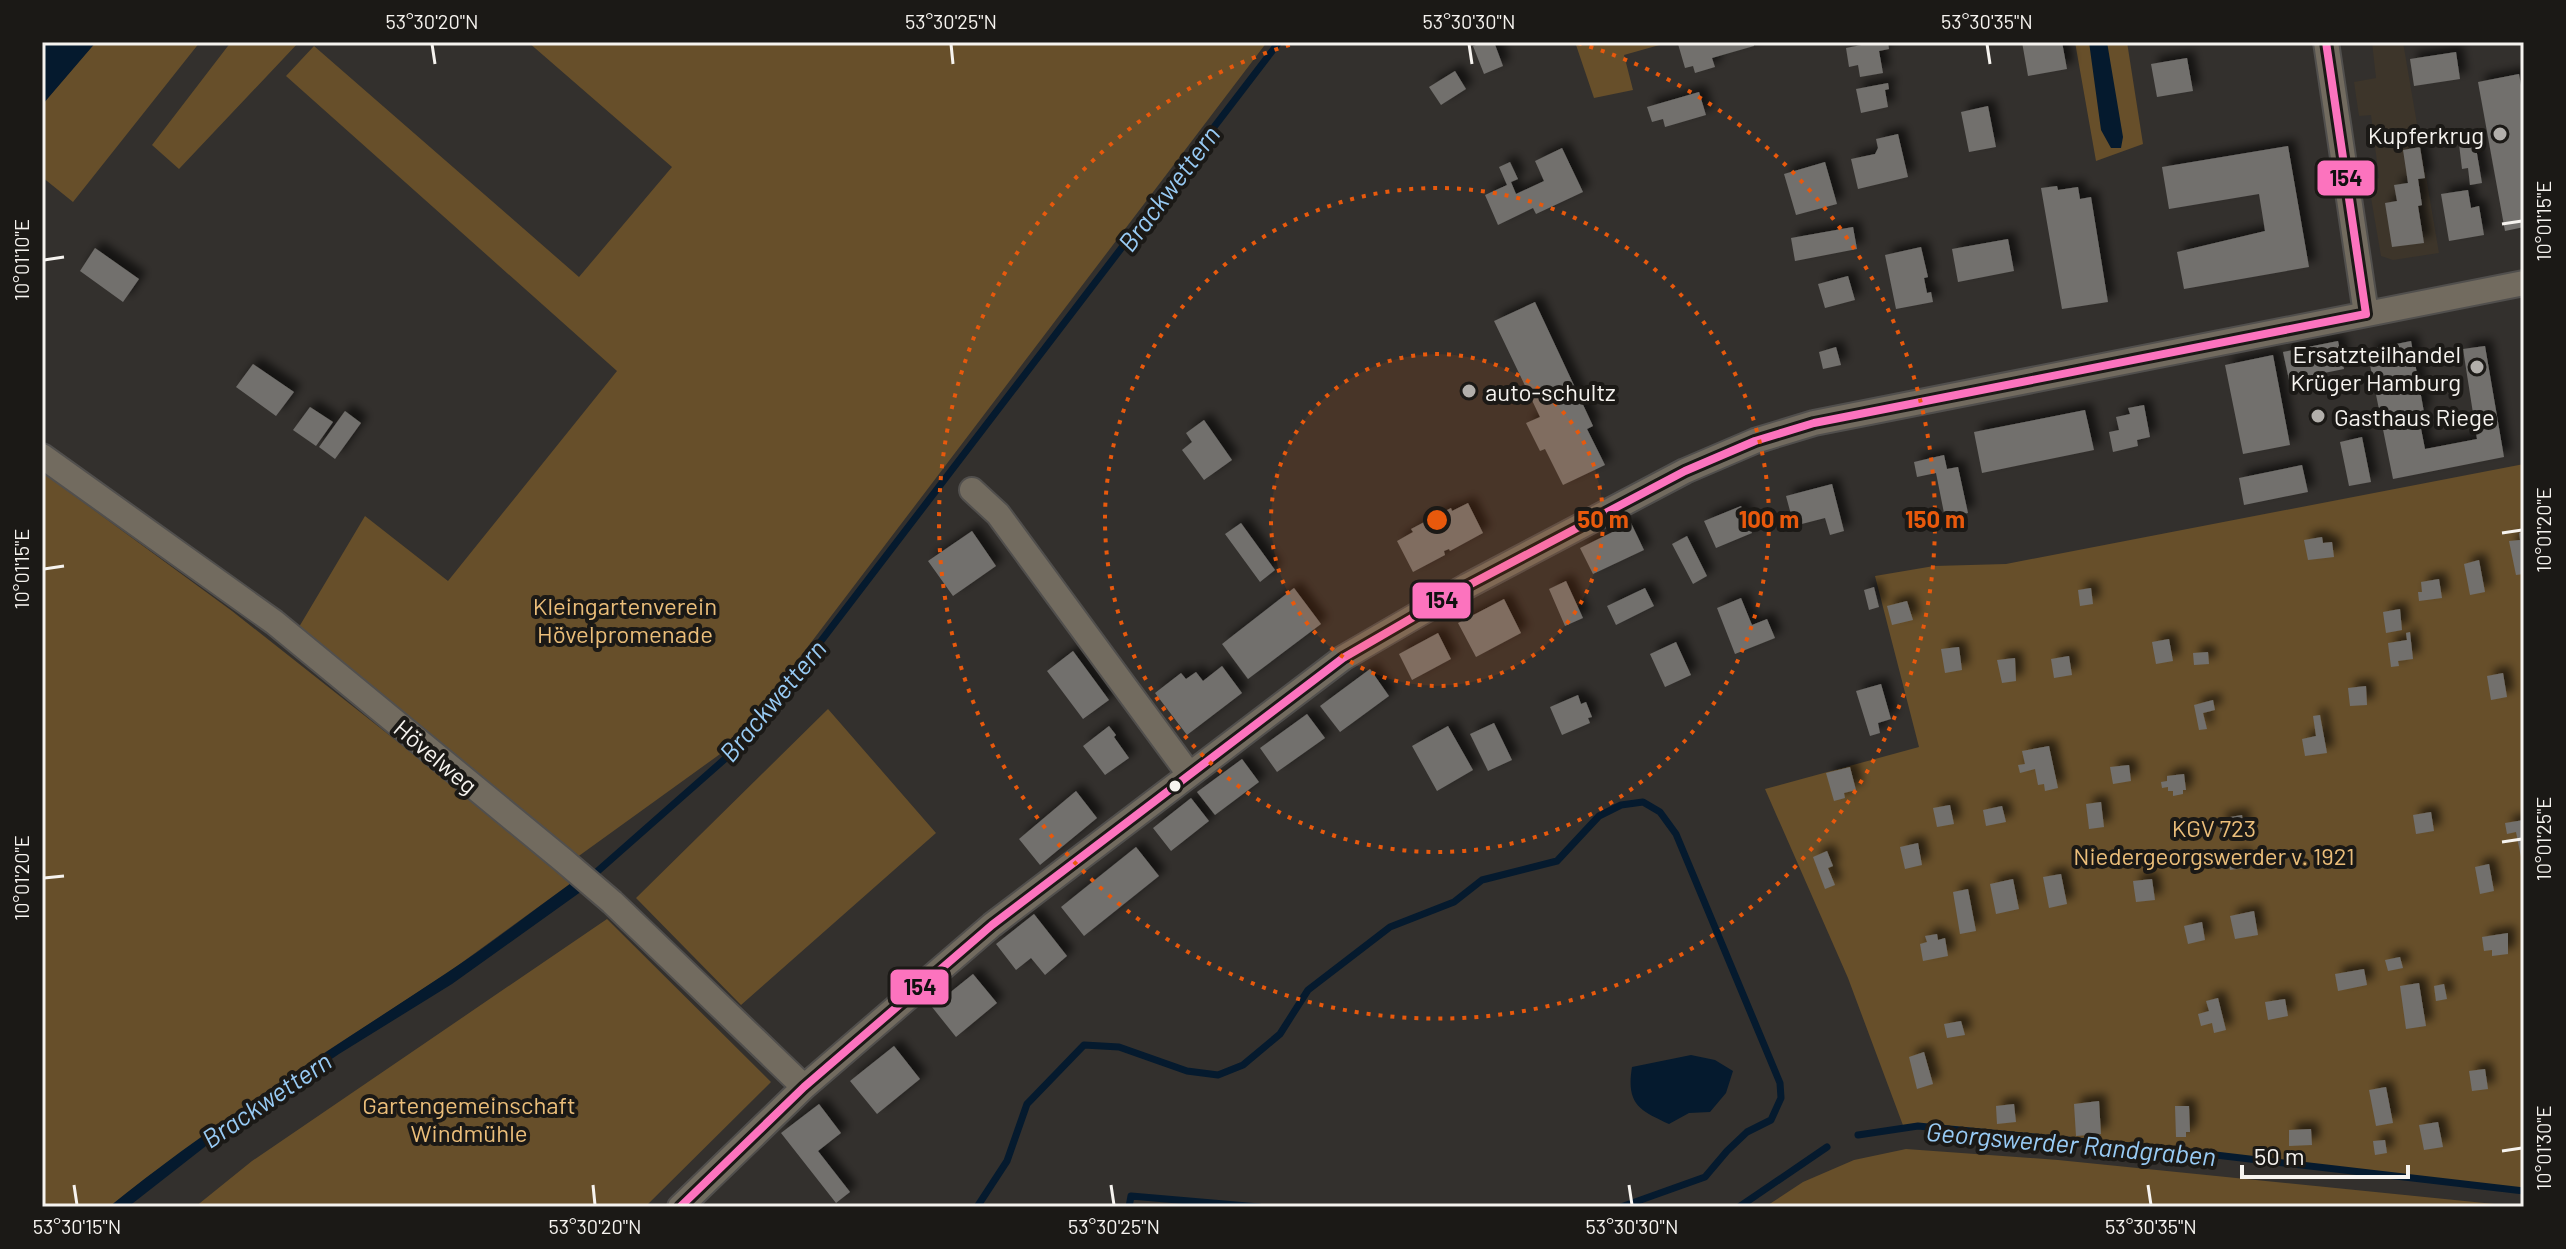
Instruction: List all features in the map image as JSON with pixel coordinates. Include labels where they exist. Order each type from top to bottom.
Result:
[{"type":"street","points":[[2326,42],[2366,314]]},
{"type":"street","points":[[680,1207],[804,1087],[992,925],[1343,658],[1404,621],[1685,471],[1755,441],[1814,423],[2524,283]]},
{"type":"street","name":"Hövelweg","points":[[42,456],[274,622],[595,886],[804,1087]]},
{"type":"street","points":[[972,490],[998,514],[1189,774]]},
{"type":"shaded area","points":[[2372,42],[2403,42],[2439,253],[2393,260],[2381,256],[2368,180],[2379,178],[2371,115],[2359,116],[2354,82],[2376,78]]},
{"type":"green space","points":[[96,42],[200,42],[73,202],[42,177],[42,105]]},
{"type":"green space","points":[[231,42],[299,42],[179,169],[152,145]]},
{"type":"green space","name":"Kleingartenverein Hövelpromenade","points":[[528,42],[1267,42],[734,744],[576,858],[299,627],[365,516],[448,581],[617,371],[286,76],[314,46],[579,277],[672,167]]},
{"type":"green space","points":[[1575,42],[1670,42],[1624,55],[1633,90],[1594,98]]},
{"type":"green space","points":[[2075,42],[2127,42],[2143,144],[2096,161]]},
{"type":"green space","name":"KGV 723 Niedergeorgswerder v. 1921","points":[[2524,464],[2524,1191],[2173,1150],[1918,1126],[1904,1128],[1848,978],[1765,789],[1919,747],[1875,576],[1934,566],[2006,564]]},
{"type":"green space","points":[[42,472],[232,611],[574,881],[449,972],[284,1079],[109,1207],[42,1207]]},
{"type":"green space","points":[[828,709],[936,833],[741,1005],[636,898]]},
{"type":"green space","name":"Gartengemeinschaft Windmühle","points":[[607,919],[771,1082],[645,1207],[195,1207],[252,1161]]},
{"type":"green space","points":[[1906,1149],[2058,1160],[2524,1207],[1765,1207],[1803,1182],[1854,1160]]},
{"type":"water","points":[[42,42],[96,42],[42,105]]},
{"type":"water","points":[[2089,42],[2107,42],[2123,137],[2121,148],[2111,148],[2101,130]]},
{"type":"water","points":[[574,881],[582,891],[452,984],[339,1054],[220,1135],[128,1207],[109,1207],[232,1115],[461,963]]},
{"type":"water","points":[[1691,1055],[1715,1060],[1733,1071],[1726,1093],[1710,1112],[1689,1113],[1669,1124],[1643,1110],[1633,1098],[1632,1067]]},
{"type":"building","points":[[1494,42],[1503,66],[1484,74],[1473,46]]},
{"type":"building","points":[[1753,42],[1754,46],[1712,58],[1715,67],[1695,73],[1693,66],[1685,68],[1678,44]]},
{"type":"building","points":[[1888,42],[1889,49],[1879,51],[1883,73],[1860,77],[1858,65],[1849,67],[1846,48]]},
{"type":"building","points":[[2022,42],[2062,42],[2067,69],[2028,76]]},
{"type":"building","points":[[2456,52],[2460,79],[2414,86],[2410,59]]},
{"type":"building","points":[[2187,58],[2193,91],[2157,97],[2151,64]]},
{"type":"building","points":[[1455,71],[1466,89],[1441,105],[1429,87]]},
{"type":"building","points":[[2519,74],[2524,102],[2524,227],[2505,231],[2478,82]]},
{"type":"building","points":[[1888,83],[1889,89],[1885,90],[1888,107],[1861,113],[1856,89]]},
{"type":"building","points":[[1699,92],[1706,115],[1665,127],[1663,119],[1652,122],[1647,107]]},
{"type":"building","points":[[1988,106],[1996,147],[1969,152],[1961,112]]},
{"type":"building","points":[[1898,134],[1908,177],[1858,189],[1851,159],[1875,154],[1878,148],[1876,139]]},
{"type":"building","points":[[2475,142],[2482,183],[2470,185],[2468,168],[2462,169],[2459,144]]},
{"type":"building","points":[[2288,146],[2309,267],[2184,289],[2177,252],[2265,231],[2259,194],[2169,209],[2162,167]]},
{"type":"building","points":[[2420,147],[2425,178],[2418,179],[2422,205],[2418,206],[2424,243],[2392,247],[2385,203],[2397,201],[2394,185],[2408,183],[2403,150]]},
{"type":"building","points":[[1562,148],[1583,192],[1536,214],[1533,208],[1498,225],[1485,195],[1507,185],[1499,167],[1510,162],[1518,179],[1511,182],[1516,194],[1544,181],[1535,161]]},
{"type":"building","points":[[1825,162],[1837,204],[1796,215],[1784,174]]},
{"type":"building","points":[[2057,186],[2058,190],[2078,187],[2080,199],[2091,197],[2108,302],[2062,309],[2041,188]]},
{"type":"building","points":[[2468,190],[2471,208],[2479,206],[2484,235],[2449,241],[2441,194]]},
{"type":"building","points":[[1853,227],[1857,249],[1795,261],[1791,238]]},
{"type":"building","points":[[2008,239],[2014,271],[1958,282],[1952,249]]},
{"type":"building","points":[[1921,247],[1928,277],[1924,278],[1927,293],[1931,292],[1933,302],[1896,309],[1885,255]]},
{"type":"building","points":[[95,248],[139,279],[123,302],[80,271]]},
{"type":"building","points":[[1848,276],[1855,300],[1825,308],[1818,284]]},
{"type":"building","points":[[1535,302],[1593,426],[1587,429],[1605,465],[1563,485],[1545,449],[1540,451],[1526,423],[1540,417],[1494,321]]},
{"type":"building","points":[[2338,341],[2344,369],[2289,380],[2283,352]]},
{"type":"building","points":[[2411,341],[2424,412],[2418,413],[2425,449],[2477,439],[2463,349],[2485,346],[2504,457],[2393,479],[2367,350]]},
{"type":"building","points":[[1836,347],[1841,365],[1823,369],[1819,352]]},
{"type":"building","points":[[2273,355],[2290,445],[2243,454],[2225,365]]},
{"type":"building","points":[[253,364],[294,392],[276,416],[236,387]]},
{"type":"building","points":[[2144,405],[2150,437],[2137,440],[2138,446],[2113,452],[2109,432],[2119,430],[2116,417],[2130,414],[2128,408]]},
{"type":"building","points":[[310,407],[333,422],[316,446],[293,430]]},
{"type":"building","points":[[2085,410],[2094,450],[1982,473],[1974,432]]},
{"type":"building","points":[[345,411],[361,423],[335,459],[319,447]]},
{"type":"building","points":[[1204,420],[1232,460],[1204,480],[1182,450],[1192,442],[1186,433]]},
{"type":"building","points":[[2362,437],[2371,482],[2349,486],[2340,442]]},
{"type":"building","points":[[1944,455],[1947,469],[1958,467],[1968,513],[1945,518],[1936,473],[1917,477],[1914,462]]},
{"type":"building","points":[[2302,465],[2308,492],[2244,505],[2239,478]]},
{"type":"building","points":[[1832,484],[1844,531],[1830,535],[1825,518],[1794,526],[1786,496]]},
{"type":"building","points":[[1468,503],[1483,533],[1450,551],[1444,551],[1445,555],[1413,572],[1397,541],[1413,532],[1411,529],[1451,508],[1452,511]]},
{"type":"building","points":[[1741,506],[1752,533],[1716,548],[1704,521]]},
{"type":"building","points":[[1241,523],[1275,570],[1260,582],[1225,534]]},
{"type":"building","points":[[1631,523],[1644,550],[1593,574],[1580,548]]},
{"type":"building","points":[[972,531],[996,566],[953,596],[928,561]]},
{"type":"building","points":[[2524,532],[2524,574],[2516,575],[2509,541],[2520,540],[2519,533]]},
{"type":"building","points":[[1687,536],[1707,576],[1693,584],[1672,544]]},
{"type":"building","points":[[2322,537],[2323,543],[2332,542],[2334,557],[2308,560],[2304,540]]},
{"type":"building","points":[[2479,560],[2485,592],[2470,595],[2464,564]]},
{"type":"building","points":[[2439,579],[2442,598],[2419,601],[2421,582]]},
{"type":"building","points":[[1566,581],[1583,618],[1565,626],[1549,589]]},
{"type":"building","points":[[1874,587],[1879,607],[1869,610],[1864,590]]},
{"type":"building","points":[[1294,588],[1321,624],[1248,679],[1222,644]]},
{"type":"building","points":[[1645,588],[1654,606],[1616,625],[1607,606]]},
{"type":"building","points":[[2091,588],[2093,604],[2080,606],[2078,590]]},
{"type":"building","points":[[1741,598],[1752,625],[1767,619],[1775,638],[1735,654],[1717,608]]},
{"type":"building","points":[[1504,599],[1521,633],[1476,657],[1458,623]]},
{"type":"building","points":[[1907,601],[1913,620],[1892,625],[1887,606]]},
{"type":"building","points":[[2400,609],[2402,630],[2386,633],[2383,612]]},
{"type":"building","points":[[2410,632],[2413,659],[2398,661],[2399,666],[2391,667],[2388,643],[2407,640],[2406,633]]},
{"type":"building","points":[[1438,633],[1451,659],[1412,680],[1399,654]]},
{"type":"building","points":[[2169,639],[2173,661],[2156,664],[2152,642]]},
{"type":"building","points":[[1676,642],[1691,675],[1665,687],[1650,654]]},
{"type":"building","points":[[1959,647],[1962,670],[1945,673],[1941,649]]},
{"type":"building","points":[[1073,651],[1109,700],[1083,719],[1047,671]]},
{"type":"building","points":[[2208,652],[2209,664],[2194,665],[2193,653]]},
{"type":"building","points":[[2069,656],[2072,675],[2054,678],[2051,659]]},
{"type":"building","points":[[2015,658],[2016,681],[2002,683],[1997,660]]},
{"type":"building","points":[[1222,666],[1242,693],[1187,735],[1155,693],[1181,673],[1186,679],[1196,672],[1203,681]]},
{"type":"building","points":[[1370,669],[1389,696],[1340,732],[1320,706]]},
{"type":"building","points":[[2503,673],[2507,697],[2491,700],[2487,676]]},
{"type":"building","points":[[1881,684],[1891,719],[1878,723],[1880,733],[1870,736],[1856,691]]},
{"type":"building","points":[[2366,686],[2367,705],[2350,706],[2348,688]]},
{"type":"building","points":[[1578,695],[1581,704],[1586,702],[1592,717],[1588,718],[1590,723],[1562,735],[1550,707]]},
{"type":"building","points":[[2213,700],[2215,710],[2203,713],[2207,729],[2199,730],[2194,705]]},
{"type":"building","points":[[1307,714],[1325,738],[1277,772],[1260,748]]},
{"type":"building","points":[[2320,715],[2327,753],[2305,756],[2302,739],[2316,736],[2313,716]]},
{"type":"building","points":[[1494,723],[1512,760],[1488,771],[1470,734]]},
{"type":"building","points":[[1109,726],[1129,758],[1105,775],[1083,746]]},
{"type":"building","points":[[1448,726],[1473,770],[1437,791],[1412,746]]},
{"type":"building","points":[[2049,746],[2058,788],[2045,791],[2044,784],[2038,785],[2035,769],[2020,773],[2018,765],[2025,764],[2022,751]]},
{"type":"building","points":[[1242,759],[1259,782],[1215,815],[1197,792]]},
{"type":"building","points":[[2129,765],[2131,781],[2113,784],[2110,767]]},
{"type":"building","points":[[1850,767],[1856,790],[1844,793],[1845,798],[1834,801],[1826,773]]},
{"type":"building","points":[[2184,774],[2186,790],[2183,794],[2173,796],[2173,791],[2168,791],[2168,787],[2162,788],[2161,782],[2167,781],[2167,776]]},
{"type":"building","points":[[1076,791],[1097,818],[1040,865],[1019,839]]},
{"type":"building","points":[[1191,798],[1209,821],[1171,851],[1153,828]]},
{"type":"building","points":[[2101,802],[2104,827],[2089,829],[2086,804]]},
{"type":"building","points":[[1950,805],[1954,824],[1937,827],[1933,808]]},
{"type":"building","points":[[2002,806],[2006,822],[1986,826],[1983,810]]},
{"type":"building","points":[[2431,812],[2434,831],[2416,834],[2413,815]]},
{"type":"building","points":[[2242,815],[2244,832],[2221,836],[2219,819]]},
{"type":"building","points":[[2524,820],[2523,867],[2516,832],[2507,834],[2505,823]]},
{"type":"building","points":[[1918,843],[1922,865],[1905,869],[1900,847]]},
{"type":"building","points":[[1136,847],[1159,876],[1084,936],[1061,907]]},
{"type":"building","points":[[1827,851],[1833,866],[1828,868],[1835,885],[1825,889],[1813,857]]},
{"type":"building","points":[[2243,855],[2245,868],[2230,870],[2228,857]]},
{"type":"building","points":[[2489,864],[2494,891],[2480,894],[2475,867]]},
{"type":"building","points":[[2061,874],[2067,904],[2049,908],[2043,877]]},
{"type":"building","points":[[2013,879],[2019,909],[1996,914],[1990,884]]},
{"type":"building","points":[[2152,879],[2155,900],[2136,902],[2133,881]]},
{"type":"building","points":[[1968,889],[1976,931],[1960,934],[1953,892]]},
{"type":"building","points":[[2254,911],[2258,935],[2235,939],[2230,916]]},
{"type":"building","points":[[1034,914],[1067,956],[1045,975],[1031,958],[1016,970],[996,944]]},
{"type":"building","points":[[2202,922],[2205,940],[2188,944],[2184,926]]},
{"type":"building","points":[[2508,933],[2508,954],[2492,956],[2492,950],[2484,951],[2482,937]]},
{"type":"building","points":[[1937,934],[1938,940],[1945,938],[1948,956],[1923,961],[1920,944],[1927,942],[1925,936]]},
{"type":"building","points":[[2400,957],[2403,968],[2388,971],[2385,960]]},
{"type":"building","points":[[2364,969],[2367,985],[2338,991],[2335,974]]},
{"type":"building","points":[[973,974],[997,1003],[956,1037],[932,1007]]},
{"type":"building","points":[[2419,983],[2426,1026],[2406,1029],[2400,986]]},
{"type":"building","points":[[2444,984],[2447,999],[2436,1001],[2434,986]]},
{"type":"building","points":[[2218,998],[2226,1030],[2214,1033],[2212,1023],[2201,1026],[2198,1014],[2209,1011],[2206,1001]]},
{"type":"building","points":[[2285,999],[2288,1016],[2268,1020],[2265,1002]]},
{"type":"building","points":[[1961,1021],[1965,1035],[1947,1038],[1944,1024]]},
{"type":"building","points":[[894,1046],[920,1079],[877,1114],[850,1081]]},
{"type":"building","points":[[1924,1052],[1933,1084],[1917,1089],[1909,1057]]},
{"type":"building","points":[[2485,1069],[2488,1089],[2472,1091],[2469,1071]]},
{"type":"building","points":[[2386,1087],[2393,1123],[2376,1126],[2369,1090]]},
{"type":"building","points":[[2099,1101],[2101,1134],[2076,1136],[2074,1104]]},
{"type":"building","points":[[819,1104],[841,1133],[818,1151],[850,1192],[836,1203],[781,1133]]},
{"type":"building","points":[[2014,1104],[2016,1122],[1997,1124],[1996,1106]]},
{"type":"building","points":[[2175,1106],[2189,1106],[2190,1132],[2186,1132],[2186,1137],[2176,1137]]},
{"type":"building","points":[[2438,1122],[2443,1147],[2424,1150],[2419,1125]]},
{"type":"building","points":[[2311,1129],[2312,1145],[2289,1146],[2289,1130]]},
{"type":"building","points":[[2385,1140],[2387,1153],[2375,1155],[2373,1141]]},
{"type":"waterway","name":"Brackwettern","points":[[591,877],[743,743],[1279,42]]},
{"type":"waterway","points":[[977,1207],[1007,1161],[1027,1104],[1084,1045],[1119,1047],[1187,1071],[1218,1075],[1243,1065],[1280,1034],[1308,990],[1390,927],[1454,902],[1482,880],[1557,861],[1599,816],[1621,805],[1643,802],[1660,812],[1676,834],[1780,1083],[1781,1098],[1771,1120],[1747,1132],[1705,1177],[1621,1207]]},
{"type":"waterway","name":"Georgswerder Randgraben","points":[[1858,1135],[1918,1126],[2173,1150],[2524,1191]]},
{"type":"waterway","name":"Georgswerder Randgraben","points":[[1739,1207],[1827,1147]]},
{"type":"waterway","points":[[1129,1207],[1131,1196],[1259,1207]]},
{"type":"transit line","name":"154","points":[[2326,42],[2366,314]]},
{"type":"transit line","name":"154","points":[[680,1207],[804,1087],[992,925],[1343,658],[1467,586],[1685,471],[1755,441],[1814,423],[2366,314]]},
{"type":"place","name":"Kupferkrug","points":[[2500,134]]},
{"type":"place","name":"Ersatzteilhandel Krüger Hamburg","points":[[2477,367]]},
{"type":"place","name":"auto-schultz","points":[[1469,391]]},
{"type":"place","name":"Gasthaus Riege","points":[[2318,416]]}]
